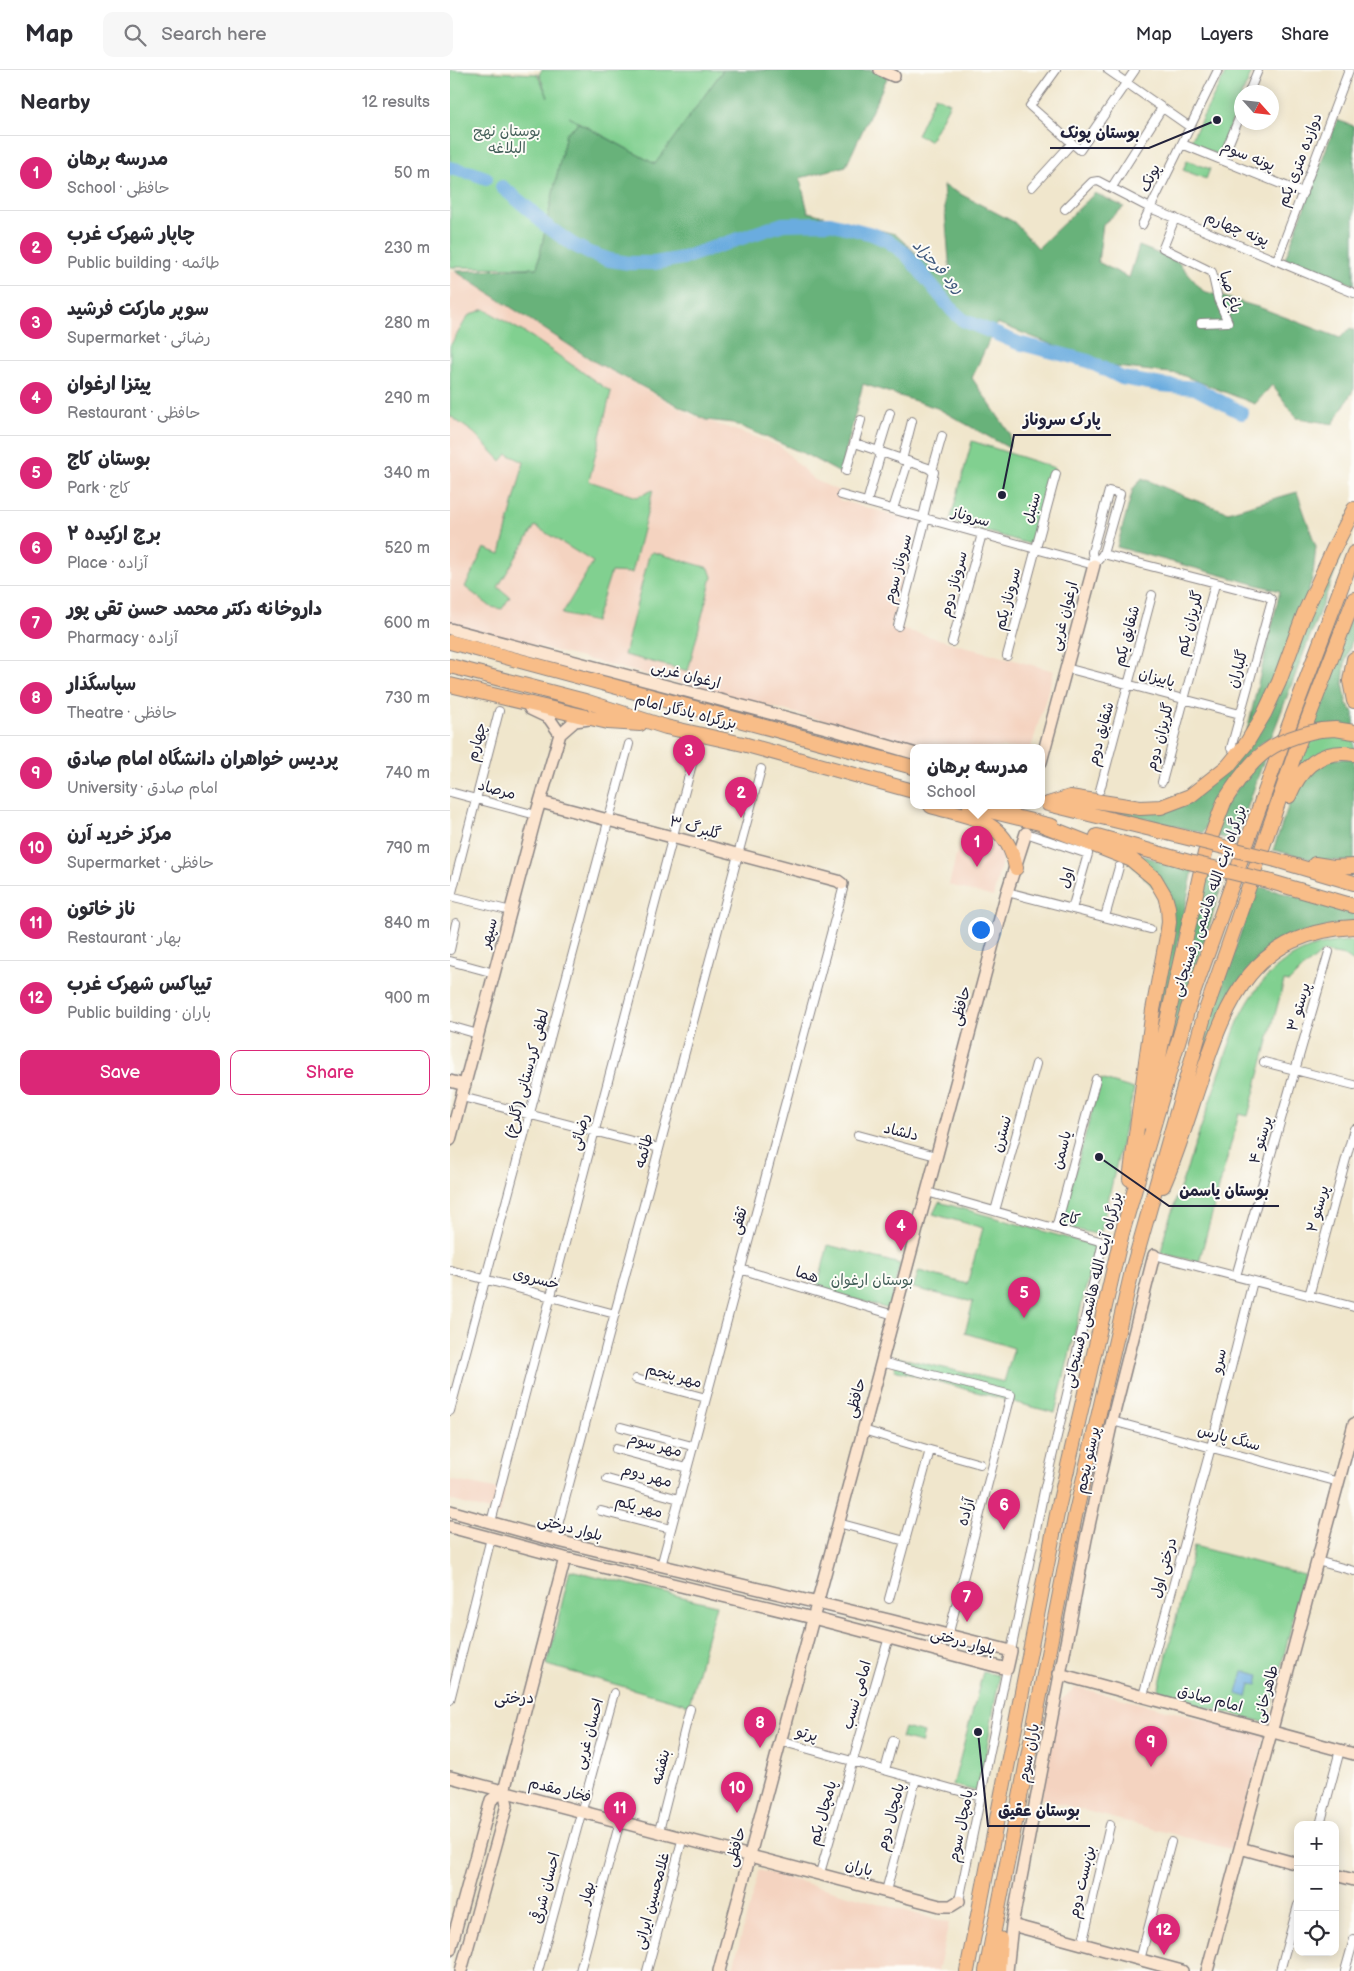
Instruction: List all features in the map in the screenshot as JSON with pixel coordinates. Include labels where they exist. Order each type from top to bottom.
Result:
[{"type":"highway","points":[[1045,803],[1070,797],[1140,808],[1161,807],[1190,796],[1228,766],[1246,744],[1264,714],[1304,614],[1354,509]]},
{"type":"highway","name":"بزرگراه آیت الله هاشمی رفسنجانی","points":[[967,1971],[1058,1509],[1122,1233],[1194,992],[1282,744],[1354,552]]},
{"type":"highway","points":[[986,1971],[1074,1516],[1100,1402],[1141,1240],[1205,1013],[1298,745],[1354,599]]},
{"type":"highway","name":"بزرگراه یادگار امام","points":[[450,642],[910,766]]},
{"type":"highway","points":[[1354,660],[1350,681],[1354,700]]},
{"type":"highway","name":"بزرگراه یادگار امام","points":[[450,666],[585,701],[666,727],[743,744],[910,790]]},
{"type":"highway","points":[[450,685],[502,705],[608,722],[666,727]]},
{"type":"highway","points":[[1139,1172],[1161,1046],[1205,853],[1224,802],[1240,776],[1255,760],[1278,743],[1297,735],[1321,730],[1335,729],[1354,732]]},
{"type":"highway","points":[[1270,829],[1284,808],[1293,785],[1303,769],[1326,755],[1340,752],[1354,754]]},
{"type":"highway","points":[[877,782],[910,798]]},
{"type":"highway","points":[[1045,803],[1276,860],[1354,883]]},
{"type":"highway","points":[[941,809],[995,827],[1013,850],[1016,868]]},
{"type":"highway","points":[[982,809],[1043,825],[1132,860],[1155,879],[1168,907],[1168,936],[1153,1010],[1122,1233]]},
{"type":"highway","points":[[1043,825],[1066,828],[1354,906]]},
{"type":"highway","points":[[1276,860],[1333,867],[1354,866]]},
{"type":"highway","points":[[1141,1240],[1179,1146],[1209,1054],[1223,1018],[1238,988],[1260,964],[1285,946],[1323,930],[1354,927]]},
{"type":"highway","points":[[998,1971],[1001,1931],[1000,1896]]},
{"type":"highway","points":[[957,1971],[972,1908],[982,1897]]},
{"type":"street","points":[[880,70],[896,73]]},
{"type":"street","points":[[1056,70],[1030,106],[1080,150],[1135,70]]},
{"type":"street","points":[[1108,70],[1190,127]]},
{"type":"street","name":"پونک","points":[[1142,225],[1218,70]]},
{"type":"street","points":[[1252,85],[1258,70]]},
{"type":"street","name":"دوازده متری یکم","points":[[1277,260],[1349,70]]},
{"type":"street","points":[[1065,209],[1092,182],[1098,181],[1112,187],[1162,108]]},
{"type":"street","points":[[1222,160],[1234,130]]},
{"type":"street","points":[[1032,187],[1072,143]]},
{"type":"street","name":"پونه سوم","points":[[1182,144],[1303,193]]},
{"type":"street","name":"پونه چهارم","points":[[1112,187],[1150,208],[1354,293]]},
{"type":"street","name":"باغ صبا","points":[[1174,218],[1163,248],[1212,272],[1218,299],[1228,322],[1201,323]]},
{"type":"street","points":[[867,502],[890,413]]},
{"type":"street","points":[[846,471],[861,420]]},
{"type":"street","points":[[893,509],[905,461],[912,421]]},
{"type":"street","name":"سروناز سوم","points":[[898,626],[924,518],[934,472],[932,471],[942,436]]},
{"type":"street","points":[[855,443],[932,471]]},
{"type":"street","name":"سنبل","points":[[1035,549],[1056,474]]},
{"type":"street","name":"ارغوان غربی","points":[[1045,747],[1094,565],[1102,554],[1120,494],[1110,491],[1092,552],[1094,565]]},
{"type":"street","name":"سروناز","points":[[841,495],[1094,565]]},
{"type":"street","name":"سروناز دوم","points":[[952,642],[982,534]]},
{"type":"street","name":"سروناز یکم","points":[[1007,656],[1035,549]]},
{"type":"street","points":[[1102,554],[1215,584]]},
{"type":"street","name":"گلباران","points":[[1215,584],[1271,598],[1231,748]]},
{"type":"street","name":"گلریزان یکم","points":[[1184,699],[1215,584]]},
{"type":"street","name":"شقایق یکم","points":[[1128,685],[1152,595]]},
{"type":"street","name":"ارغوان غربی","points":[[450,628],[805,722],[910,752]]},
{"type":"street","name":"پاییزان","points":[[1066,668],[1240,714]]},
{"type":"street","name":"شقایق دوم","points":[[1100,790],[1128,685]]},
{"type":"street","name":"گلریزان دوم","points":[[1162,782],[1184,699]]},
{"type":"street","points":[[502,705],[549,718],[560,734],[571,723],[581,719],[608,722]]},
{"type":"street","name":"چهارم","points":[[450,896],[502,705]]},
{"type":"street","name":"سپهر","points":[[450,1140],[536,814],[560,734]]},
{"type":"street","name":"لطفی کردستانی (گلرخ)","points":[[450,1410],[630,744]]},
{"type":"street","name":"رضائی","points":[[490,1522],[696,749]]},
{"type":"street","name":"طائمه","points":[[554,1540],[761,769]]},
{"type":"street","name":"مرصاد","points":[[450,792],[536,814]]},
{"type":"street","name":"گلبرگ ۳","points":[[540,802],[838,880],[842,884]]},
{"type":"street","name":"حافظی","points":[[718,1971],[1007,892],[1026,833]]},
{"type":"street","name":"اول","points":[[1026,833],[1088,854],[1072,909]]},
{"type":"street","points":[[1105,918],[1119,867]]},
{"type":"street","name":"ثقفی","points":[[661,1566],[843,889],[842,884]]},
{"type":"street","points":[[1007,892],[1150,929]]},
{"type":"street","points":[[450,896],[511,912]]},
{"type":"street","points":[[450,950],[456,924]]},
{"type":"street","name":"پرستو ۳","points":[[1295,1070],[1329,952]]},
{"type":"street","points":[[450,961],[494,973]]},
{"type":"street","points":[[450,1026],[478,1034]]},
{"type":"street","points":[[1264,1062],[1354,1085]]},
{"type":"street","name":"نسترن","points":[[995,1211],[1036,1064]]},
{"type":"street","name":"پرستو ۴","points":[[1236,1276],[1295,1070]]},
{"type":"street","name":"یاسمن","points":[[1056,1228],[1096,1079]]},
{"type":"street","points":[[450,1081],[463,1091],[530,1115],[659,1148]]},
{"type":"street","name":"پرستو ۲","points":[[1309,1296],[1354,1129]]},
{"type":"street","name":"دلشاد","points":[[858,1136],[936,1156]]},
{"type":"street","name":"کاج","points":[[927,1192],[1103,1242],[1044,1491],[1010,1651]]},
{"type":"street","points":[[1154,1255],[1354,1308]]},
{"type":"street","name":"پرستو پنجم","points":[[1059,1674],[1112,1421],[1154,1255]]},
{"type":"street","name":"هما","points":[[740,1269],[894,1315]]},
{"type":"street","name":"خسروی","points":[[450,1270],[615,1314]]},
{"type":"street","name":"سرو","points":[[1211,1447],[1253,1281]]},
{"type":"street","name":"آزاده","points":[[881,1362],[1012,1395],[948,1636]]},
{"type":"street","name":"مهر پنجم","points":[[636,1380],[706,1398]]},
{"type":"street","name":"سنگ پارس","points":[[1112,1421],[1339,1482]]},
{"type":"street","name":"طاهرخانی","points":[[1207,1971],[1354,1424]]},
{"type":"street","points":[[621,1427],[692,1446]]},
{"type":"street","points":[[863,1430],[980,1464]]},
{"type":"street","name":"درختی اول","points":[[1143,1696],[1211,1447]]},
{"type":"street","name":"مهر سوم","points":[[616,1448],[687,1468]]},
{"type":"street","points":[[889,1599],[930,1450]]},
{"type":"street","name":"مهر دوم","points":[[607,1479],[679,1499]]},
{"type":"street","name":"بلوار درختی","points":[[450,1511],[554,1540],[1010,1651],[1007,1669],[889,1637],[565,1558],[450,1527]]},
{"type":"street","name":"مهر یکم","points":[[601,1511],[671,1529]]},
{"type":"street","points":[[838,1523],[905,1541]]},
{"type":"street","points":[[450,1700],[491,1538]]},
{"type":"street","points":[[461,1971],[507,1805],[504,1791],[565,1558]]},
{"type":"street","points":[[1317,1561],[1354,1571]]},
{"type":"street","points":[[773,1608],[777,1594]]},
{"type":"street","points":[[944,1652],[948,1636]]},
{"type":"street","name":"امامی نسب","points":[[852,1761],[889,1637]]},
{"type":"street","name":"پامچال سوم","points":[[959,1901],[1007,1669]]},
{"type":"street","name":"امام صادق","points":[[1059,1674],[1354,1754]]},
{"type":"street","name":"باران سوم","points":[[1007,1971],[1012,1925],[1059,1674]]},
{"type":"street","name":"احسان غربی","points":[[581,1811],[614,1694]]},
{"type":"street","name":"بنفشه","points":[[659,1831],[690,1709]]},
{"type":"street","name":"پرتو","points":[[780,1741],[981,1797]]},
{"type":"street","points":[[885,1770],[893,1741]]},
{"type":"street","points":[[1321,1821],[1340,1750]]},
{"type":"street","name":"پامچال یکم","points":[[820,1873],[852,1761]]},
{"type":"street","name":"فخار مقدم","points":[[450,1777],[750,1855]]},
{"type":"street","name":"پامچال دوم","points":[[886,1891],[916,1779]]},
{"type":"street","points":[[450,1950],[491,1800],[504,1791]]},
{"type":"street","name":"احسان شرقی","points":[[538,1971],[581,1811]]},
{"type":"street","name":"بهار","points":[[580,1971],[620,1821]]},
{"type":"street","name":"بن‌بست دوم","points":[[1082,1945],[1110,1825]]},
{"type":"street","name":"غلامحسین ایرانی","points":[[647,1971],[683,1837]]},
{"type":"street","points":[[1140,1960],[1171,1842]]},
{"type":"street","points":[[1240,1848],[1294,1863]]},
{"type":"street","name":"باران","points":[[750,1855],[945,1906],[951,1906],[959,1901]]},
{"type":"street","points":[[1339,1876],[1354,1880]]},
{"type":"street","points":[[1280,1971],[1296,1911]]},
{"type":"street","points":[[1012,1925],[1182,1971]]},
{"type":"street","points":[[1345,1971],[1354,1939]]},
{"type":"shaded area","points":[[450,270],[455,271],[592,361],[694,416],[780,446],[813,479],[841,492],[839,500],[920,522],[891,626],[1054,671],[1032,744],[915,744],[450,624]]},
{"type":"shaded area","points":[[962,831],[1000,841],[1005,849],[993,897],[949,885]]},
{"type":"shaded area","points":[[450,1480],[505,1491],[500,1514],[450,1500]]},
{"type":"shaded area","points":[[1076,1687],[1265,1735],[1233,1850],[1041,1799],[1059,1702]]},
{"type":"shaded area","points":[[759,1870],[949,1923],[938,1971],[732,1971]]},
{"type":"green space","name":"بوستان نهج البلاغه","points":[[450,70],[537,74],[548,97],[539,74],[542,70],[723,70],[655,164],[569,117],[579,123],[566,133],[537,268],[450,267]]},
{"type":"green space","points":[[723,70],[871,70],[888,76],[846,166],[800,178],[808,212],[895,234],[942,277],[950,273],[943,185],[1014,222],[1038,248],[1095,193],[1124,207],[1103,224],[1098,262],[1129,278],[1139,246],[1177,261],[1203,291],[1261,308],[1340,338],[1350,328],[1354,330],[1354,389],[1333,424],[1297,418],[1272,385],[1255,404],[1179,374],[1107,366],[997,323],[972,378],[1010,434],[1009,448],[937,408],[863,384],[840,473],[805,454],[733,423],[706,420],[595,362],[455,271],[537,268],[566,133],[579,123],[655,164]]},
{"type":"green space","points":[[1227,70],[1253,70],[1246,85],[1234,85],[1234,115],[1219,155],[1189,144]]},
{"type":"green space","points":[[935,96],[950,103],[930,141],[917,135]]},
{"type":"green space","points":[[1337,120],[1354,126],[1354,285],[1285,259]]},
{"type":"green space","points":[[1187,160],[1210,169],[1206,179],[1183,170]]},
{"type":"green space","points":[[484,309],[532,337],[611,392],[589,481],[637,497],[653,490],[632,573],[611,572],[595,622],[562,614],[593,562],[535,526],[498,587],[510,597],[502,609],[491,607],[465,587],[484,548],[500,554],[524,462],[507,454],[501,461],[474,433],[450,416],[450,346],[468,316]]},
{"type":"green space","points":[[972,441],[1055,468],[1033,545],[950,521]]},
{"type":"green space","points":[[1142,478],[1228,512],[1297,492],[1316,547],[1313,575],[1306,600],[1274,685],[1246,735],[1280,591],[1117,547],[1133,489]]},
{"type":"green space","points":[[1354,522],[1272,736],[1247,756],[1229,778],[1215,804],[1203,833],[1075,801],[1170,808],[1248,747],[1334,553]]},
{"type":"green space","points":[[653,552],[709,568],[712,577],[688,671],[624,655],[649,555]]},
{"type":"green space","points":[[1354,608],[1354,635],[1345,663],[1343,683],[1347,704],[1354,713],[1354,727],[1310,725]]},
{"type":"green space","points":[[1318,734],[1354,737],[1354,749],[1293,778],[1304,736]]},
{"type":"green space","points":[[1267,751],[1236,841],[1212,835],[1226,803]]},
{"type":"green space","points":[[1354,758],[1354,862],[1310,859],[1273,850],[1295,787],[1323,760]]},
{"type":"green space","points":[[1115,848],[1193,870],[1140,1131],[1171,905]]},
{"type":"green space","points":[[1201,872],[1224,878],[1152,1108]]},
{"type":"green space","points":[[1257,886],[1354,912],[1354,923],[1328,926],[1242,979],[1166,1169],[1205,1035]]},
{"type":"green space","points":[[1354,941],[1354,962],[1345,956],[1323,952],[1289,982],[1284,981],[1248,1116],[1239,1114],[1199,1262],[1161,1253],[1166,1229],[1231,1040],[1239,1019],[1250,1000],[1262,983],[1292,957],[1310,948],[1331,943]]},
{"type":"green space","points":[[1101,1079],[1134,1089],[1100,1235],[1060,1226]]},
{"type":"green space","points":[[939,1202],[1096,1246],[1055,1413],[894,1370],[897,1357],[1004,1382],[1014,1348],[965,1333],[973,1302],[913,1288],[919,1271],[967,1284],[983,1228],[933,1214]]},
{"type":"green space","name":"بوستان ارغوان","points":[[828,1245],[900,1264],[889,1309],[817,1288]]},
{"type":"green space","points":[[1194,1546],[1304,1575],[1267,1723],[1157,1695]]},
{"type":"green space","points":[[570,1570],[716,1605],[689,1705],[547,1665]]},
{"type":"green space","points":[[983,1672],[998,1675],[999,1679],[979,1792],[953,1785]]},
{"type":"green space","points":[[904,1728],[924,1733],[921,1743],[901,1738]]},
{"type":"water","points":[[1243,1671],[1259,1675],[1257,1685],[1250,1684],[1247,1697],[1237,1694]]},
{"type":"waterway","name":"رود فرحزاد","points":[[450,168],[486,178]]},
{"type":"waterway","name":"رود فرحزاد","points":[[502,187],[544,224],[572,244],[589,253],[610,260],[629,263],[654,263],[683,258],[783,224],[830,223],[872,234],[888,241],[906,254],[953,311],[963,320],[1018,343],[1088,361],[1122,378],[1161,385],[1195,388],[1242,413]]},
{"type":"place","name":"بوستان پونک","points":[[1217,120]]},
{"type":"place","name":"پارک سروناز","points":[[1002,495]]},
{"type":"place","name":"سوپر مارکت فرشید","points":[[689,776]]},
{"type":"place","name":"چاپار شهرک غرب","points":[[741,818]]},
{"type":"place","name":"مدرسه برهان","points":[[977,867]]},
{"type":"place","name":"بوستان یاسمن","points":[[1099,1157]]},
{"type":"place","name":"پیتزا ارغوان","points":[[901,1251]]},
{"type":"place","name":"بوستان کاج","points":[[1024,1318]]},
{"type":"place","name":"برج ارکیده ۲","points":[[1004,1530]]},
{"type":"place","name":"داروخانه دکتر محمد حسن تقی پور","points":[[967,1622]]},
{"type":"place","name":"بوستان عقیق","points":[[978,1732]]},
{"type":"place","name":"سپاسگذار","points":[[760,1748]]},
{"type":"place","name":"پردیس خواهران دانشگاه امام صادق","points":[[1151,1767]]},
{"type":"place","name":"مرکز خرید آرن","points":[[737,1813]]},
{"type":"place","name":"ناز خاتون","points":[[620,1833]]},
{"type":"place","name":"تیپاکس شهرک غرب","points":[[1164,1955]]},
{"type":"district","name":"درختی","points":[[514,1698]]}]
